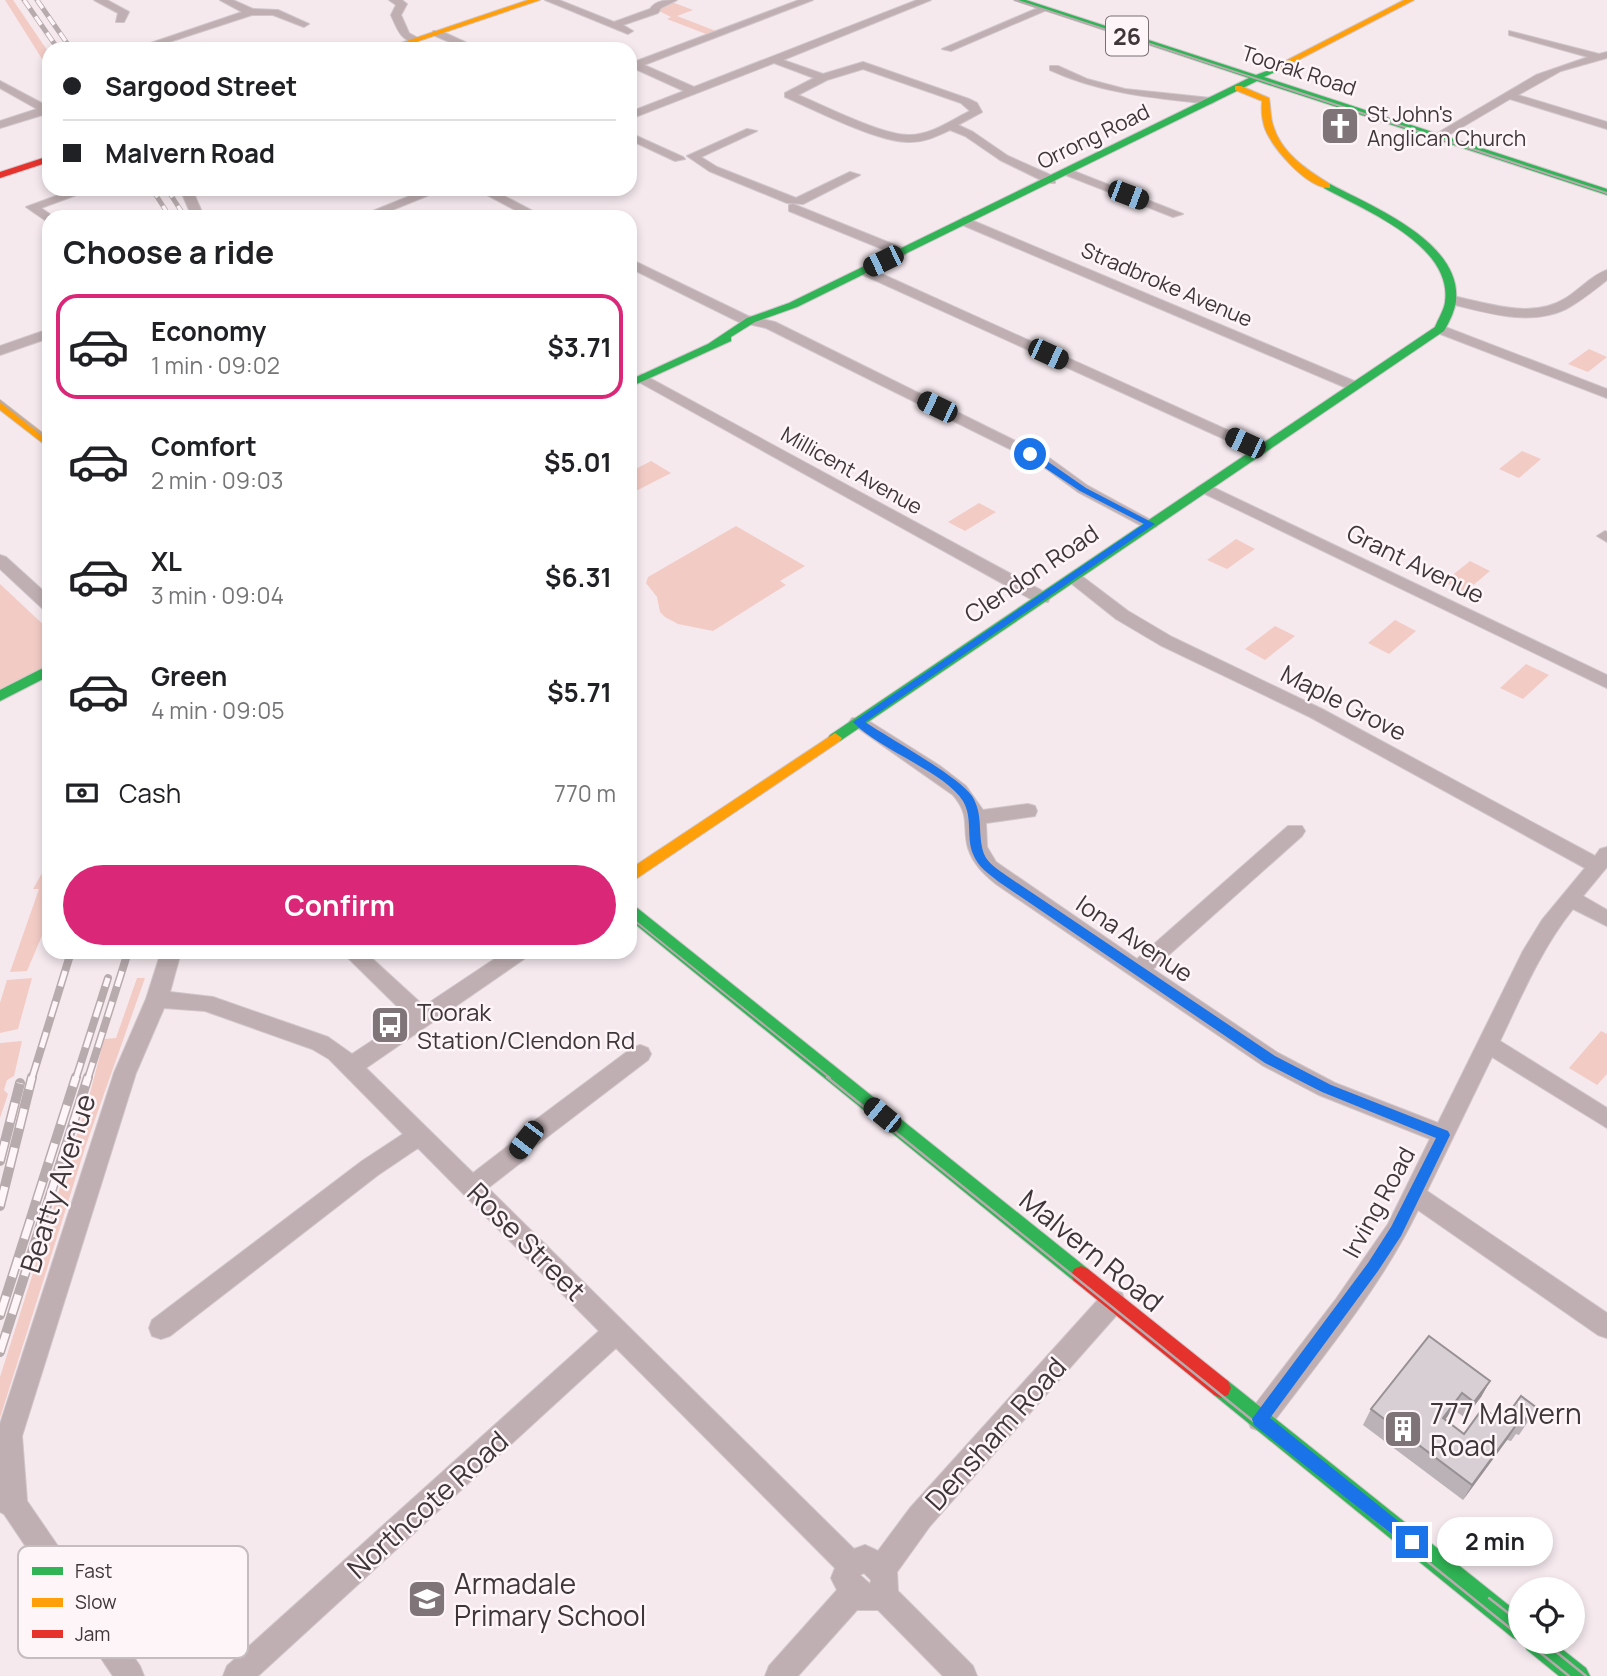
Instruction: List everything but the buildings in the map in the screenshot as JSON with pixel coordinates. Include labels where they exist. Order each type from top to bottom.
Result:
[{"type":"main road","points":[[408,42],[536,0]]},
{"type":"main road","name":"Toorak Road","points":[[1018,0],[1607,192]]},
{"type":"main road","name":"Orrong Road","points":[[637,381],[757,322],[784,314],[793,304],[1051,180],[1410,0]]},
{"type":"main road","points":[[1235,89],[1266,100],[1264,119],[1287,158],[1321,185],[1398,223],[1431,248],[1447,271],[1452,300],[1447,319],[1440,329]]},
{"type":"main road","points":[[0,174],[42,161]]},
{"type":"main road","name":"Clendon Road","points":[[637,872],[1440,329]]},
{"type":"main road","points":[[0,404],[42,438]]},
{"type":"main road","points":[[0,696],[42,674]]},
{"type":"main road","name":"Malvern Road","points":[[637,917],[1508,1619]]},
{"type":"main road","points":[[1550,1654],[1578,1676]]},
{"type":"street","points":[[99,0],[124,12],[120,20]]},
{"type":"street","points":[[111,6],[131,0]]},
{"type":"street","points":[[225,0],[251,12]]},
{"type":"street","points":[[394,0],[402,5],[396,15],[405,35],[414,40]]},
{"type":"street","points":[[550,0],[628,31]]},
{"type":"street","points":[[614,25],[654,11],[657,6],[672,0]]},
{"type":"street","points":[[637,64],[808,0]]},
{"type":"street","points":[[637,113],[926,0]]},
{"type":"street","points":[[947,50],[1044,9]]},
{"type":"street","points":[[161,42],[251,12],[274,12],[304,24]]},
{"type":"street","points":[[437,33],[458,42]]},
{"type":"street","points":[[1513,33],[1603,56]]},
{"type":"street","points":[[171,39],[178,42]]},
{"type":"street","points":[[1438,137],[1557,69],[1603,56]]},
{"type":"street","points":[[774,60],[823,78]]},
{"type":"street","points":[[776,95],[789,95],[909,142],[951,126],[981,109],[863,62],[789,95]]},
{"type":"street","points":[[637,66],[694,91]]},
{"type":"street","points":[[1054,68],[1097,86],[1205,104]]},
{"type":"street","points":[[0,84],[42,108]]},
{"type":"street","points":[[1508,95],[1607,126]]},
{"type":"street","points":[[0,125],[42,111]]},
{"type":"street","points":[[951,126],[969,134],[1013,163],[1051,180]]},
{"type":"street","points":[[688,158],[751,131]]},
{"type":"street","points":[[637,139],[688,158],[901,252]]},
{"type":"street","points":[[1067,172],[1177,214]]},
{"type":"street","points":[[794,204],[854,175]]},
{"type":"street","points":[[42,214],[32,207],[66,196]]},
{"type":"street","points":[[382,210],[420,196]]},
{"type":"street","points":[[496,196],[524,210]]},
{"type":"street","name":"Stradbroke Avenue","points":[[964,222],[1354,386]]},
{"type":"street","points":[[637,265],[1043,460],[1083,489],[1150,524]]},
{"type":"street","points":[[864,270],[1260,450]]},
{"type":"street","points":[[1452,300],[1513,311],[1551,311],[1607,274]]},
{"type":"street","points":[[1440,329],[1607,394]]},
{"type":"street","points":[[0,351],[42,336]]},
{"type":"street","name":"Millicent Avenue","points":[[637,382],[1042,598]]},
{"type":"street","name":"Grant Avenue","points":[[1204,488],[1607,682]]},
{"type":"street","points":[[0,560],[42,599]]},
{"type":"street","name":"Maple Grove","points":[[1073,577],[1122,615],[1166,641],[1316,713],[1602,859]]},
{"type":"street","name":"Iona Avenue","points":[[858,722],[956,786],[970,803],[975,818],[975,845],[986,865],[1137,971],[1270,1059],[1327,1089],[1444,1135]]},
{"type":"street","points":[[975,818],[1028,811]]},
{"type":"street","points":[[1137,971],[1295,831]]},
{"type":"street","name":"Irving Road","points":[[1260,1419],[1373,1267],[1415,1195],[1486,1043],[1530,957],[1549,925],[1602,859]]},
{"type":"street","points":[[1570,898],[1607,919]]},
{"type":"street","name":"Beatty Avenue","points":[[6,1451],[125,1073],[157,999],[169,959]]},
{"type":"street","points":[[360,959],[423,1017]]},
{"type":"street","points":[[352,1066],[510,959]]},
{"type":"street","name":"Rose Street","points":[[157,999],[189,1000],[216,1006],[330,1048],[352,1066],[963,1676]]},
{"type":"street","points":[[1486,1043],[1607,1119]]},
{"type":"street","points":[[473,1187],[516,1153],[526,1140],[640,1054]]},
{"type":"street","points":[[161,1328],[370,1168],[420,1134]]},
{"type":"street","points":[[1415,1195],[1607,1327]]},
{"type":"street","name":"Densham Road","points":[[779,1676],[1113,1301]]},
{"type":"street","name":"Northcote Road","points":[[237,1676],[617,1331]]},
{"type":"street","points":[[6,1451],[14,1491],[6,1502],[37,1546]]},
{"type":"street","points":[[117,1658],[130,1676]]},
{"type":"shaded area","points":[[5,0],[13,0],[42,43],[42,59]]},
{"type":"shaded area","points":[[672,2],[693,10],[677,16],[716,31],[706,34],[667,19],[671,17],[659,11],[660,7]]},
{"type":"shaded area","points":[[1589,349],[1607,357],[1588,372],[1568,364]]},
{"type":"shaded area","points":[[1522,451],[1541,459],[1519,478],[1499,469]]},
{"type":"shaded area","points":[[651,461],[671,473],[637,490],[637,468]]},
{"type":"shaded area","points":[[979,503],[996,512],[965,531],[948,522]]},
{"type":"shaded area","points":[[736,526],[805,566],[780,581],[786,585],[713,631],[678,624],[665,617],[660,612],[657,597],[646,583],[648,577]]},
{"type":"shaded area","points":[[1236,539],[1255,549],[1227,569],[1207,560]]},
{"type":"shaded area","points":[[1470,561],[1490,571],[1465,592],[1444,582]]},
{"type":"shaded area","points":[[0,584],[42,623],[42,671],[0,692]]},
{"type":"shaded area","points":[[1395,620],[1416,631],[1389,654],[1368,643]]},
{"type":"shaded area","points":[[1275,626],[1295,636],[1265,660],[1245,649]]},
{"type":"shaded area","points":[[1526,664],[1549,675],[1523,699],[1500,688]]},
{"type":"shaded area","points":[[42,873],[42,936],[27,971],[10,972],[39,889],[33,889]]},
{"type":"shaded area","points":[[32,978],[18,1029],[0,1033],[0,1003],[7,980]]},
{"type":"shaded area","points":[[137,978],[145,978],[86,1145],[0,1418],[0,1377],[90,1093],[104,1039],[116,1038]]},
{"type":"shaded area","points":[[1601,1031],[1607,1034],[1607,1074],[1597,1085],[1569,1068]]},
{"type":"shaded area","points":[[22,1041],[14,1076],[7,1080],[4,1090],[8,1094],[0,1118],[0,1043]]},
{"type":"tram line","points":[[1015,0],[1607,193]]},
{"type":"tram line","points":[[0,401],[42,434]]},
{"type":"tram line","points":[[637,923],[830,1078]]},
{"type":"tram line","points":[[827,1077],[1508,1627]]},
{"type":"tram line","points":[[1489,1598],[1508,1613]]},
{"type":"tram line","points":[[1542,1654],[1569,1676]]},
{"type":"tram line","points":[[1559,1654],[1586,1676]]},
{"type":"railway","points":[[24,0],[53,42]]},
{"type":"railway","points":[[37,0],[66,42]]},
{"type":"railway","points":[[156,196],[166,210]]},
{"type":"railway","points":[[172,196],[180,210]]},
{"type":"railway","points":[[32,1078],[69,959]]},
{"type":"railway","points":[[88,1078],[126,959]]},
{"type":"railway","points":[[76,1078],[108,978]]},
{"type":"railway","points":[[0,1206],[32,1077]]},
{"type":"railway","points":[[0,1315],[76,1077]]},
{"type":"railway","points":[[0,1352],[88,1077]]},
{"type":"railway","points":[[0,1161],[20,1083]]},
{"type":"traffic: fast","points":[[1018,0],[1607,192]]},
{"type":"traffic: fast","points":[[713,343],[751,320],[793,305],[1272,70]]},
{"type":"traffic: fast","points":[[835,738],[1440,329],[1451,302],[1449,279],[1438,258],[1420,240],[1397,224],[1327,186]]},
{"type":"traffic: fast","points":[[637,381],[727,339]]},
{"type":"traffic: fast","points":[[0,696],[42,674]]},
{"type":"traffic: fast","points":[[637,917],[1081,1275]]},
{"type":"traffic: fast","points":[[1221,1388],[1508,1620]]},
{"type":"traffic: fast","points":[[1550,1654],[1578,1676]]},
{"type":"traffic: slow","points":[[408,42],[536,0]]},
{"type":"traffic: slow","points":[[1272,70],[1410,0]]},
{"type":"traffic: slow","points":[[1238,88],[1266,100],[1269,128],[1283,152],[1304,171],[1327,186]]},
{"type":"traffic: slow","points":[[0,404],[42,438]]},
{"type":"traffic: slow","points":[[637,872],[835,738]]},
{"type":"traffic: jam","points":[[0,175],[42,161]]},
{"type":"traffic: jam","points":[[1081,1275],[1221,1388]]},
{"type":"place","name":"St John's Anglican Church","points":[[1340,126]]},
{"type":"place","name":"Toorak Station/Clendon Rd","points":[[390,1025]]},
{"type":"place","name":"777 Malvern Road","points":[[1403,1429]]},
{"type":"place","name":"Armadale Primary School","points":[[427,1599]]},
{"type":"route","points":[[1030,454],[1043,460],[1083,489],[1150,524],[858,722],[949,781],[966,796],[973,807],[975,845],[978,853],[986,865],[1003,879],[1214,1024],[1270,1059],[1327,1089],[1444,1135],[1396,1231],[1373,1267],[1260,1419],[1412,1542]]}]
